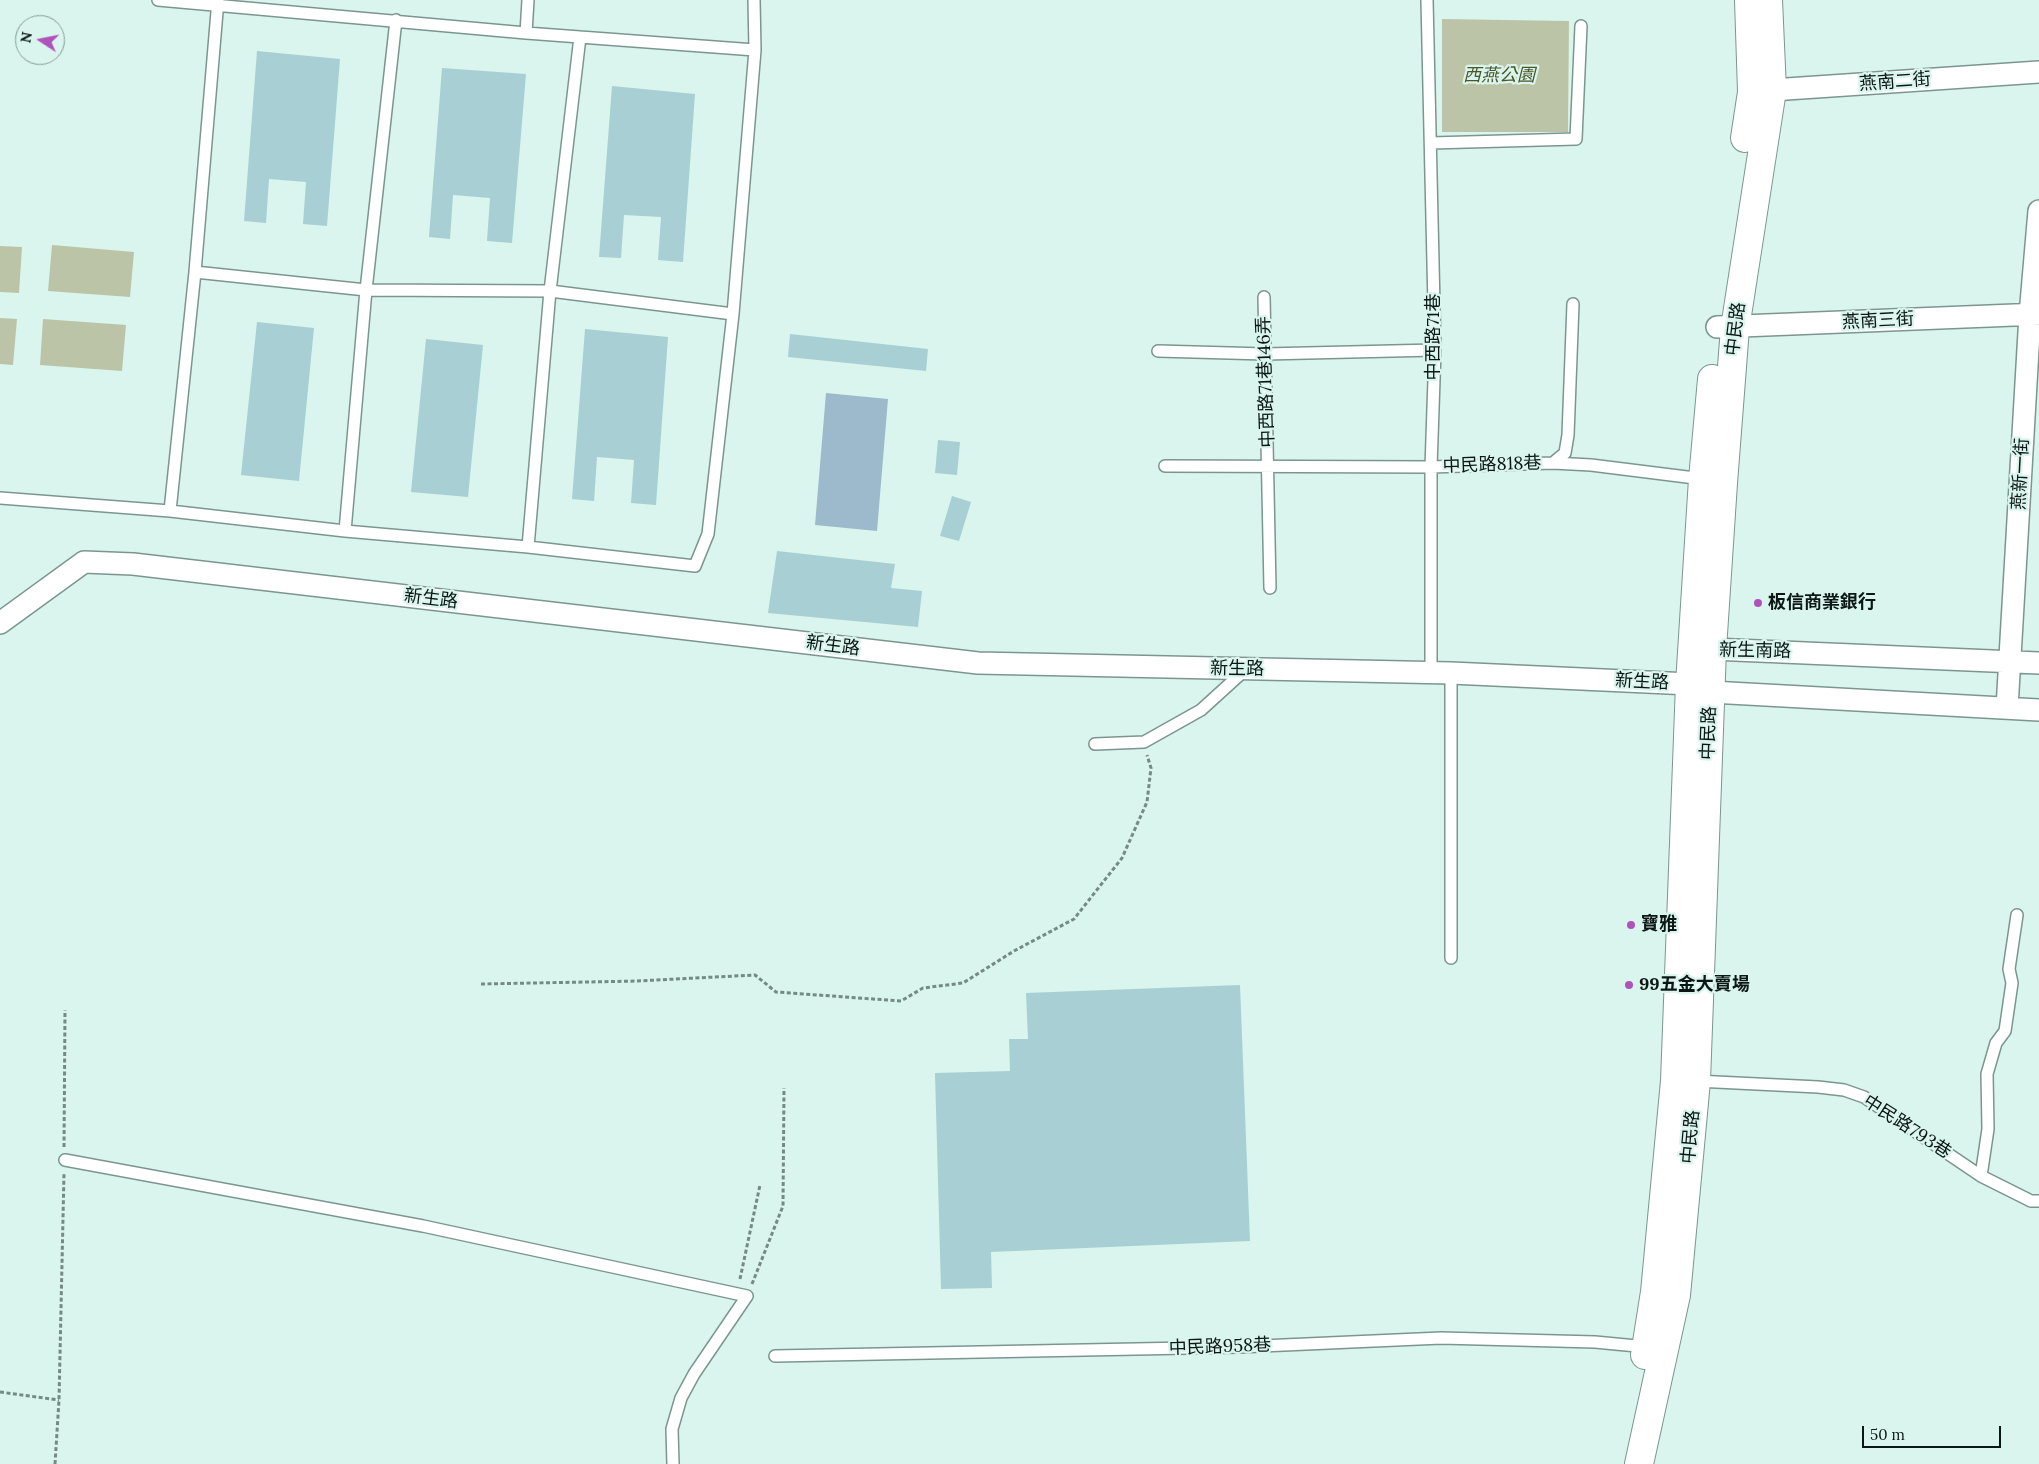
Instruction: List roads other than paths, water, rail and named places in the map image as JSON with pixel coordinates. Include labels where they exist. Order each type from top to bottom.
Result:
[{"type":"main road","name":"中民路","points":[[1749,0],[1762,91]]},
{"type":"main road","name":"中民路","points":[[1639,1464],[1655,1348],[1654,1292],[1685,1081],[1701,688],[1703,479],[1762,91],[1768,0]]},
{"type":"main road","name":"中民路","points":[[1701,688],[1712,648],[1726,328]]},
{"type":"main road","name":"中民路","points":[[1622,1464],[1655,1348]]},
{"type":"street","name":"燕南二街","points":[[1762,91],[2039,72]]},
{"type":"street","name":"燕新一街","points":[[2007,708],[2035,314],[2039,211]]},
{"type":"street","name":"燕南三街","points":[[1726,328],[2035,314]]},
{"type":"street","name":"新生路","points":[[0,624],[84,562],[143,565],[978,663],[1441,673],[1701,688]]},
{"type":"street","name":"新生南路","points":[[1712,648],[2010,660],[2039,663]]},
{"type":"street","points":[[1701,688],[2039,710]]},
{"type":"lane","points":[[158,0],[218,2],[526,33],[755,50]]},
{"type":"lane","points":[[526,33],[528,0]]},
{"type":"lane","points":[[0,498],[170,511],[345,531],[528,547],[695,566],[708,534],[733,314],[755,50],[754,0]]},
{"type":"lane","name":"中西路71巷","points":[[1427,0],[1435,350],[1431,467],[1441,673],[1451,958]]},
{"type":"lane","points":[[170,511],[195,272],[218,2]]},
{"type":"lane","points":[[345,531],[366,290],[396,20]]},
{"type":"lane","points":[[1431,143],[1576,139],[1581,26]]},
{"type":"lane","points":[[528,547],[550,291],[580,37]]},
{"type":"lane","points":[[195,272],[366,290],[550,291],[733,314]]},
{"type":"lane","name":"中西路71巷146弄","points":[[1264,297],[1270,588]]},
{"type":"lane","points":[[1553,463],[1565,453],[1568,435],[1573,304]]},
{"type":"lane","points":[[1158,351],[1265,354],[1435,350]]},
{"type":"lane","name":"中民路818巷","points":[[1431,467],[1553,463],[1591,465],[1703,479]]},
{"type":"lane","name":"中西路71巷146弄","points":[[1165,466],[1431,467]]},
{"type":"lane","points":[[1094,744],[1144,742],[1201,710],[1247,669]]},
{"type":"lane","points":[[1981,1176],[1988,1129],[1988,1074],[1996,1043],[2005,1031],[2012,983],[2009,969],[2016,915]]},
{"type":"lane","name":"中民路793巷","points":[[1685,1081],[1818,1087],[1844,1090],[1858,1094],[1981,1176],[2031,1200],[2039,1201]]},
{"type":"lane","points":[[65,1160],[423,1226],[742,1295],[681,1398],[672,1429],[673,1464]]},
{"type":"lane","name":"中民路958巷","points":[[775,1356],[1240,1347],[1441,1338],[1594,1342],[1655,1348]]},
{"type":"water","points":[[826,393],[888,399],[877,531],[815,525]]},
{"type":"place","name":"板信商業銀行","points":[[1758,603]]},
{"type":"place","name":"寶雅","points":[[1631,925]]},
{"type":"place","name":"99五金大賣場","points":[[1629,985]]},
{"type":"park label","name":"西燕公園","points":[[1499,76]]}]
